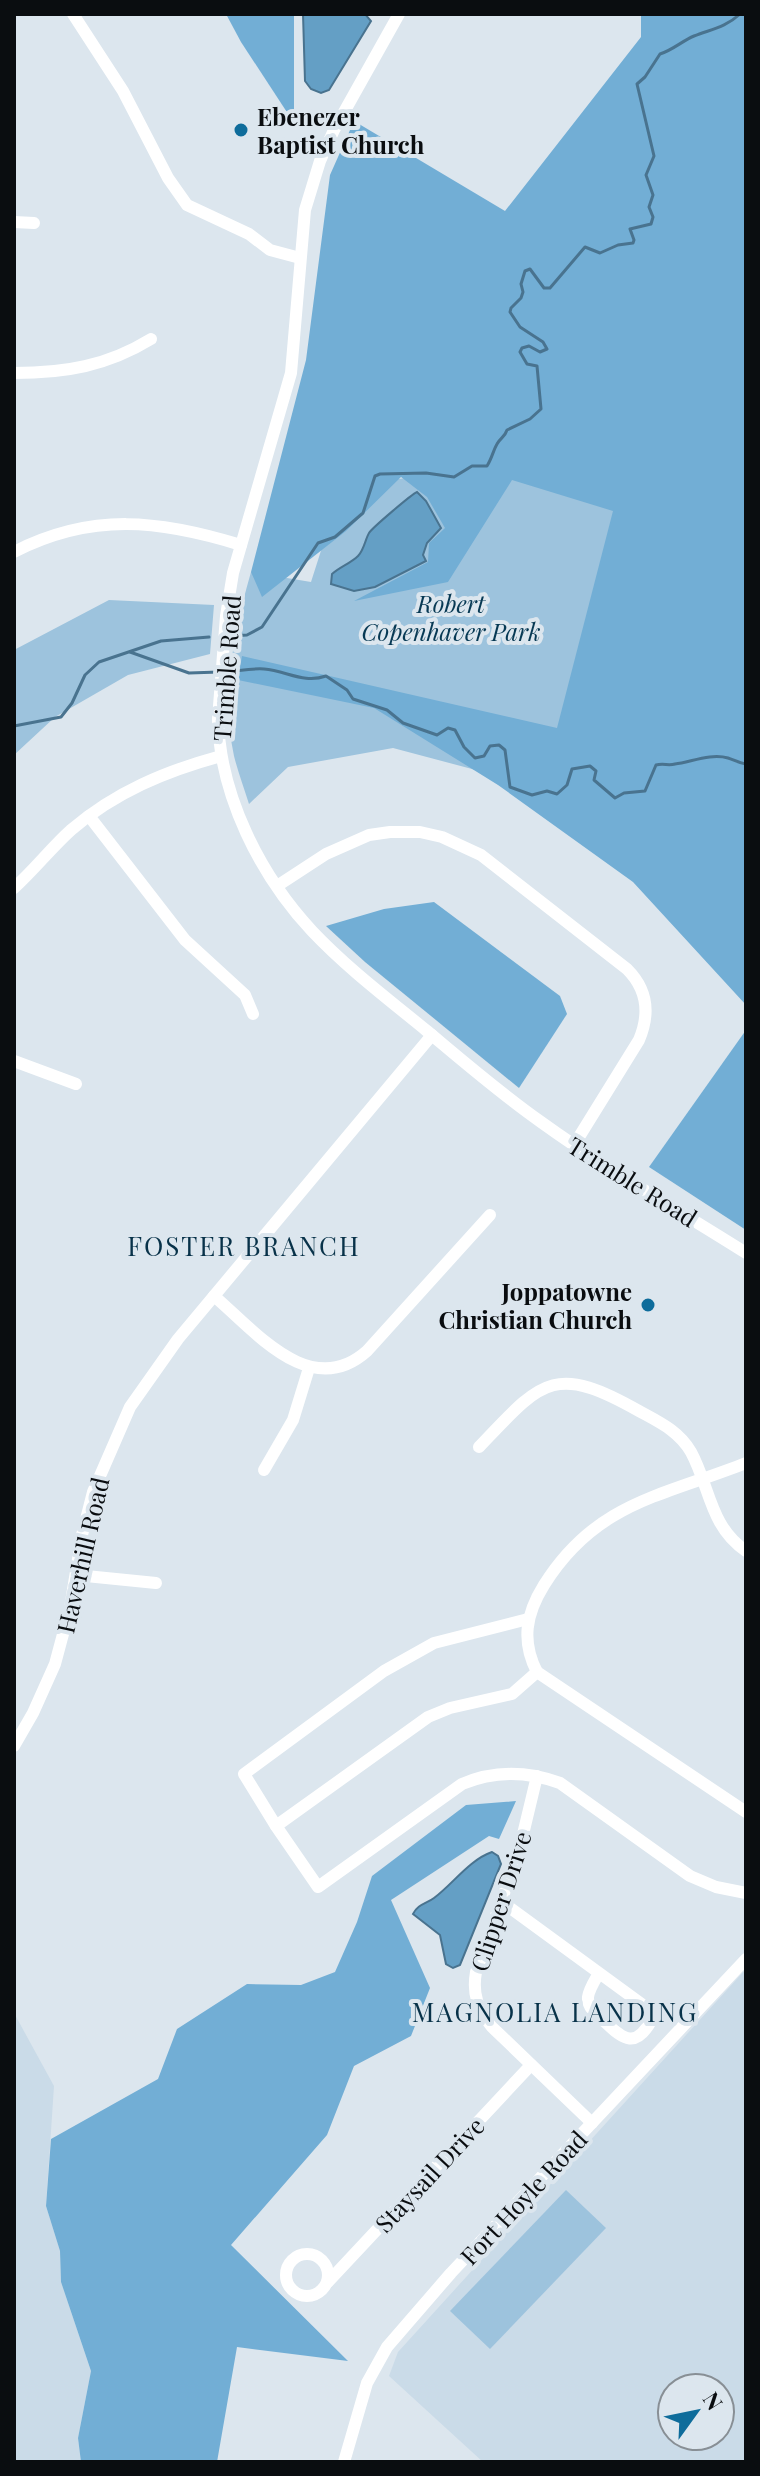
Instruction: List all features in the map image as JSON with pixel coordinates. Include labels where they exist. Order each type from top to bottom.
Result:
[{"type":"street","points":[[73,14],[123,91],[168,178],[187,205],[249,234],[270,250],[300,258]]},
{"type":"street","name":"Trimble Road","points":[[399,14],[346,107],[320,161],[305,210],[298,321],[291,373],[241,545],[226,616],[218,719],[221,756],[245,828],[277,886],[333,952],[493,1086],[574,1145],[746,1253]]},
{"type":"street","points":[[14,222],[34,223]]},
{"type":"street","points":[[14,373],[52,373],[91,367],[151,339]]},
{"type":"street","points":[[14,552],[68,532],[134,523],[187,529],[241,545]]},
{"type":"street","points":[[14,888],[59,841],[89,816],[152,778],[221,756]]},
{"type":"street","points":[[89,816],[185,940],[245,995],[253,1014]]},
{"type":"street","points":[[277,886],[326,854],[369,835],[420,832],[442,837],[481,855],[627,969],[643,992],[646,1024],[574,1145]]},
{"type":"street","name":"Haverhill Road","points":[[14,1746],[55,1664],[68,1620],[89,1504],[115,1437],[147,1378],[432,1035]]},
{"type":"street","points":[[14,1061],[76,1084]]},
{"type":"street","points":[[214,1296],[280,1352],[309,1368],[342,1367],[359,1359],[490,1215]]},
{"type":"street","points":[[264,1470],[293,1420],[309,1368]]},
{"type":"street","points":[[479,1447],[524,1400],[539,1390],[566,1384],[591,1386],[670,1428],[691,1453],[717,1520],[730,1538],[746,1551]]},
{"type":"street","points":[[746,1463],[637,1502],[588,1532],[553,1571],[534,1600],[528,1619],[527,1648],[537,1672],[746,1812]]},
{"type":"street","points":[[76,1575],[156,1583]]},
{"type":"street","points":[[528,1619],[434,1643],[384,1671],[244,1774],[318,1887],[462,1784],[498,1773],[537,1776],[560,1783],[690,1876],[716,1887],[746,1893]]},
{"type":"street","points":[[276,1826],[420,1722],[450,1708],[512,1694],[537,1672]]},
{"type":"street","name":"Clipper Drive","points":[[537,1776],[519,1851],[476,1972],[474,1991],[486,2020],[592,2123]]},
{"type":"street","points":[[502,1902],[643,2005],[651,2021],[635,2038],[628,2040],[620,2036],[590,2007],[588,1999],[599,1973]]},
{"type":"street","name":"Fort Hoyle Road","points":[[344,2462],[367,2383],[387,2347],[451,2273],[746,1959]]},
{"type":"street","name":"Staysail Drive","points":[[328,2282],[531,2065]]},
{"type":"shaded area","points":[[226,14],[294,14],[294,123],[241,42]]},
{"type":"shaded area","points":[[303,14],[365,14],[371,21],[329,90],[321,93],[311,89],[305,81]]},
{"type":"shaded area","points":[[641,14],[746,14],[746,1005],[633,882],[498,785],[374,708],[238,680],[242,656],[557,728],[613,511],[512,480],[448,582],[354,601],[428,562],[429,543],[445,528],[427,497],[401,477],[346,531],[262,597],[251,572],[306,360],[330,175],[354,121],[505,211],[641,37]]},
{"type":"shaded area","points":[[417,492],[426,501],[441,528],[427,543],[423,555],[426,561],[375,587],[354,591],[331,584],[332,574],[358,556],[369,533]]},
{"type":"shaded area","points":[[434,902],[560,996],[567,1014],[519,1088],[365,962],[326,926],[384,909]]},
{"type":"shaded area","points":[[746,1030],[746,1230],[649,1167]]},
{"type":"shaded area","points":[[516,1801],[499,1839],[489,1836],[391,1900],[430,1988],[411,2036],[354,2066],[327,2135],[231,2245],[348,2361],[237,2347],[217,2462],[81,2462],[78,2438],[91,2371],[61,2282],[60,2251],[46,2206],[51,2139],[158,2079],[177,2029],[247,1984],[301,1985],[335,1972],[357,1922],[372,1876],[466,1805]]},
{"type":"shaded area","points":[[492,1852],[501,1864],[460,1965],[453,1968],[446,1964],[440,1935],[413,1914],[476,1861]]},
{"type":"shaded area","points":[[746,1969],[746,2462],[483,2462],[389,2376],[398,2352]]},
{"type":"shaded area","points":[[14,2013],[54,2086],[46,2206],[60,2251],[61,2282],[91,2371],[78,2438],[81,2462],[14,2462]]},
{"type":"green space","name":"Robert Copenhaver Park","points":[[656,451],[544,792],[393,748],[288,767],[249,804],[230,733],[229,687],[239,617],[251,572],[311,582],[342,485]]},
{"type":"green space","points":[[109,600],[214,605],[210,654],[128,675],[55,717],[14,755],[14,650]]},
{"type":"green space","points":[[566,2190],[606,2228],[490,2349],[450,2311]]},
{"type":"waterway","name":"FOSTER BRANCH","points":[[231,636],[247,635],[262,627],[318,543],[335,537],[363,513],[375,476],[426,473],[454,477],[472,466],[487,466],[507,430],[530,419],[541,409],[537,366],[527,364],[520,352],[529,346],[540,352],[547,349],[543,342],[520,327],[510,312],[521,298],[525,271],[530,269],[544,288],[550,288],[585,247],[600,253],[618,245],[633,243],[630,229],[651,224],[653,217],[649,207],[653,195],[646,175],[654,156],[637,84],[660,54],[724,25],[740,14]]},
{"type":"waterway","name":"FOSTER BRANCH","points":[[14,726],[61,717],[72,703],[85,675],[99,662],[161,641],[209,637]]},
{"type":"waterway","points":[[130,652],[189,673],[219,672]]},
{"type":"waterway","points":[[226,672],[259,669],[310,679],[326,676],[347,690],[353,699],[387,710],[403,723],[437,735],[448,728],[455,730],[464,747],[475,758],[484,756],[490,746],[499,745],[505,750],[510,787],[532,795],[547,791],[557,794],[567,785],[572,769],[590,766],[596,771],[594,780],[615,798],[624,793],[645,791],[656,765],[715,757],[746,764]]},
{"type":"place","name":"Ebenezer Baptist Church","points":[[241,130]]},
{"type":"place","name":"Joppatowne Christian Church","points":[[648,1305]]},
{"type":"district","name":"FOSTER BRANCH","points":[[244,1245]]},
{"type":"district","name":"MAGNOLIA LANDING","points":[[555,2011]]}]
